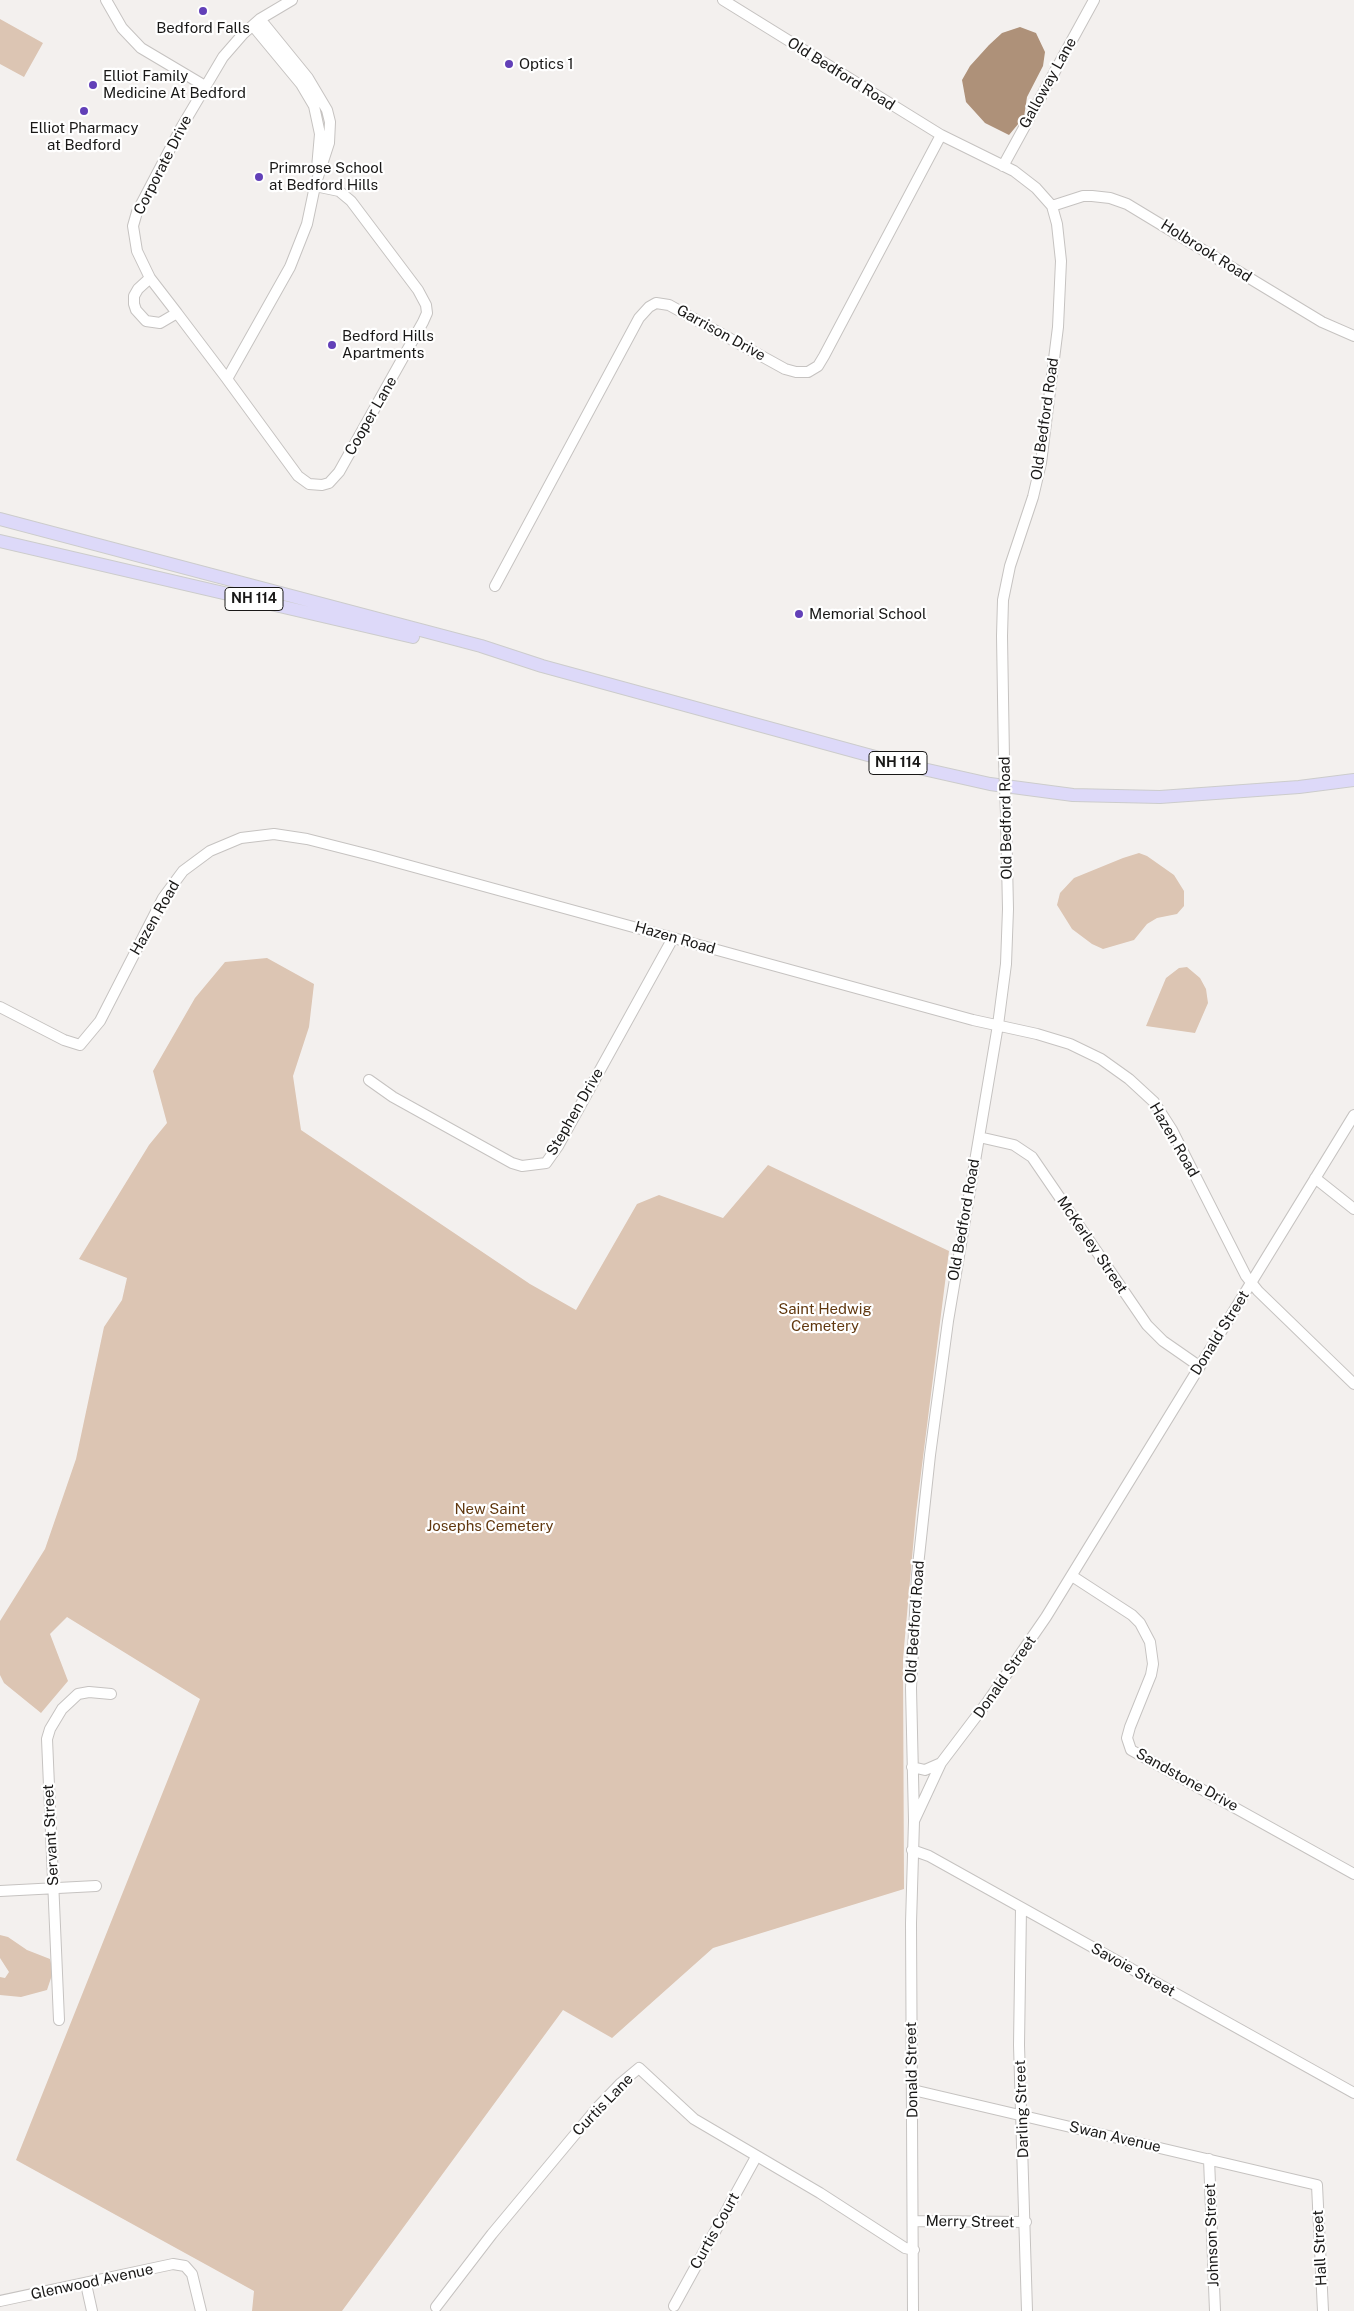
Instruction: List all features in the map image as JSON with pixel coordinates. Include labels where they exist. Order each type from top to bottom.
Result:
[{"type":"main road","name":"NH 114","points":[[0,519],[481,646],[508,656],[917,768],[1027,790],[1098,796],[1169,797],[1299,787],[1354,780]]},
{"type":"main road","name":"NH 114","points":[[0,541],[474,651],[508,656]]},
{"type":"street","points":[[106,0],[122,28],[141,48],[205,86]]},
{"type":"street","name":"Corporate Drive","points":[[177,313],[150,278],[137,251],[133,226],[137,212],[205,86],[223,57],[257,23],[292,0]]},
{"type":"street","name":"Old Bedford Road","points":[[723,0],[941,135],[1028,180],[1052,206],[1057,224],[1061,261],[1058,327],[1041,464],[1033,496],[1012,561],[1004,600],[1002,636],[1008,939],[998,1025],[955,1273],[928,1473],[912,1643],[914,1821]]},
{"type":"street","name":"Galloway Lane","points":[[1003,166],[1094,0]]},
{"type":"street","points":[[227,379],[298,252],[308,224],[316,186],[329,143],[330,122],[327,110],[308,78],[257,23]]},
{"type":"street","name":"Garrison Drive","points":[[495,586],[639,318],[649,307],[656,303],[669,305],[785,369],[796,372],[808,372],[818,366],[824,356],[941,135]]},
{"type":"street","name":"Cooper Lane","points":[[177,313],[298,476],[309,484],[322,485],[329,482],[339,472],[423,322],[426,305],[418,290],[351,201],[339,191],[316,186]]},
{"type":"street","name":"Holbrook Road","points":[[1052,206],[1083,196],[1110,198],[1127,204],[1322,322],[1354,336]]},
{"type":"street","points":[[150,278],[138,289],[134,296],[136,310],[140,316],[153,324],[160,323],[177,313]]},
{"type":"street","name":"Hazen Road","points":[[0,1007],[64,1040],[80,1045],[100,1021],[163,898],[183,871],[210,851],[241,838],[274,834],[307,839],[1070,1044],[1101,1059],[1129,1078],[1154,1102],[1172,1130],[1251,1283],[1354,1384]]},
{"type":"street","name":"Stephen Drive","points":[[368,1080],[393,1097],[512,1163],[522,1166],[546,1163],[558,1146],[673,938]]},
{"type":"street","name":"Donald Street","points":[[913,2311],[912,1850],[914,1821],[941,1764],[1027,1646],[1072,1576],[1354,1115]]},
{"type":"street","name":"McKerley Street","points":[[979,1137],[1014,1145],[1032,1157],[1147,1325],[1163,1340],[1199,1366]]},
{"type":"street","points":[[1315,1178],[1354,1209]]},
{"type":"street","name":"Sandstone Drive","points":[[1072,1576],[1132,1615],[1146,1632],[1150,1642],[1151,1675],[1127,1738],[1131,1750],[1354,1874]]},
{"type":"street","name":"Servant Street","points":[[59,2020],[47,1739],[50,1728],[62,1709],[78,1694],[89,1692],[111,1694]]},
{"type":"street","points":[[912,1768],[925,1770],[941,1764]]},
{"type":"street","name":"Savoie Street","points":[[912,1850],[929,1856],[1354,2093]]},
{"type":"street","points":[[0,1891],[96,1886]]},
{"type":"street","name":"Darling Street","points":[[1021,1908],[1019,2045],[1026,2222],[1027,2311]]},
{"type":"street","name":"Curtis Lane","points":[[436,2307],[492,2234],[597,2108],[621,2083],[639,2068],[694,2119],[820,2193],[898,2244],[914,2250]]},
{"type":"street","name":"Swan Avenue","points":[[913,2090],[1317,2185]]},
{"type":"street","name":"Curtis Court","points":[[674,2306],[756,2157]]},
{"type":"street","name":"Johnson Street","points":[[1209,2159],[1215,2311]]},
{"type":"street","name":"Hall Street","points":[[1317,2185],[1323,2311]]},
{"type":"street","name":"Merry Street","points":[[914,2221],[1026,2222]]},
{"type":"street","name":"Glenwood Avenue","points":[[0,2302],[174,2264],[185,2266],[192,2274],[201,2311]]},
{"type":"street","points":[[86,2284],[92,2311]]},
{"type":"green space","points":[[0,19],[43,43],[24,77],[0,64]]},
{"type":"green space","points":[[1139,853],[1147,856],[1174,875],[1184,891],[1184,906],[1177,914],[1157,918],[1147,924],[1134,940],[1103,949],[1092,944],[1072,929],[1057,905],[1060,893],[1074,878]]},
{"type":"green space","points":[[267,958],[314,984],[309,1027],[293,1076],[301,1130],[530,1284],[576,1310],[637,1204],[659,1195],[723,1218],[768,1165],[949,1251],[916,1513],[903,1659],[904,1889],[713,1948],[612,2038],[563,2010],[342,2311],[252,2311],[254,2291],[16,2160],[200,1699],[67,1617],[50,1634],[68,1681],[41,1713],[4,1683],[0,1675],[0,1621],[45,1549],[76,1459],[104,1327],[122,1300],[127,1278],[79,1259],[149,1145],[167,1123],[153,1071],[195,998],[225,962]]},
{"type":"green space","points":[[1187,967],[1200,978],[1206,989],[1208,1003],[1195,1033],[1146,1026],[1166,978],[1179,968]]},
{"type":"green space","points":[[0,1935],[8,1937],[27,1950],[50,1959],[53,1972],[47,1990],[21,1997],[0,1995],[0,1977],[5,1978],[9,1972],[0,1958]]},
{"type":"shaded area","points":[[1020,27],[1036,33],[1045,52],[1043,66],[1027,97],[1024,117],[1009,135],[985,123],[966,102],[962,80],[970,66],[1002,33]]},
{"type":"place","name":"Bedford Falls","points":[[203,11]]},
{"type":"place","name":"Optics 1","points":[[509,64]]},
{"type":"place","name":"Elliot Family Medicine At Bedford","points":[[93,85]]},
{"type":"place","name":"Elliot Pharmacy at Bedford","points":[[84,111]]},
{"type":"place","name":"Primrose School at Bedford Hills","points":[[259,177]]},
{"type":"place","name":"Bedford Hills Apartments","points":[[332,345]]},
{"type":"place","name":"Memorial School","points":[[799,614]]},
{"type":"park label","name":"Saint Hedwig Cemetery","points":[[825,1318]]},
{"type":"park label","name":"New Saint Josephs Cemetery","points":[[490,1518]]}]
